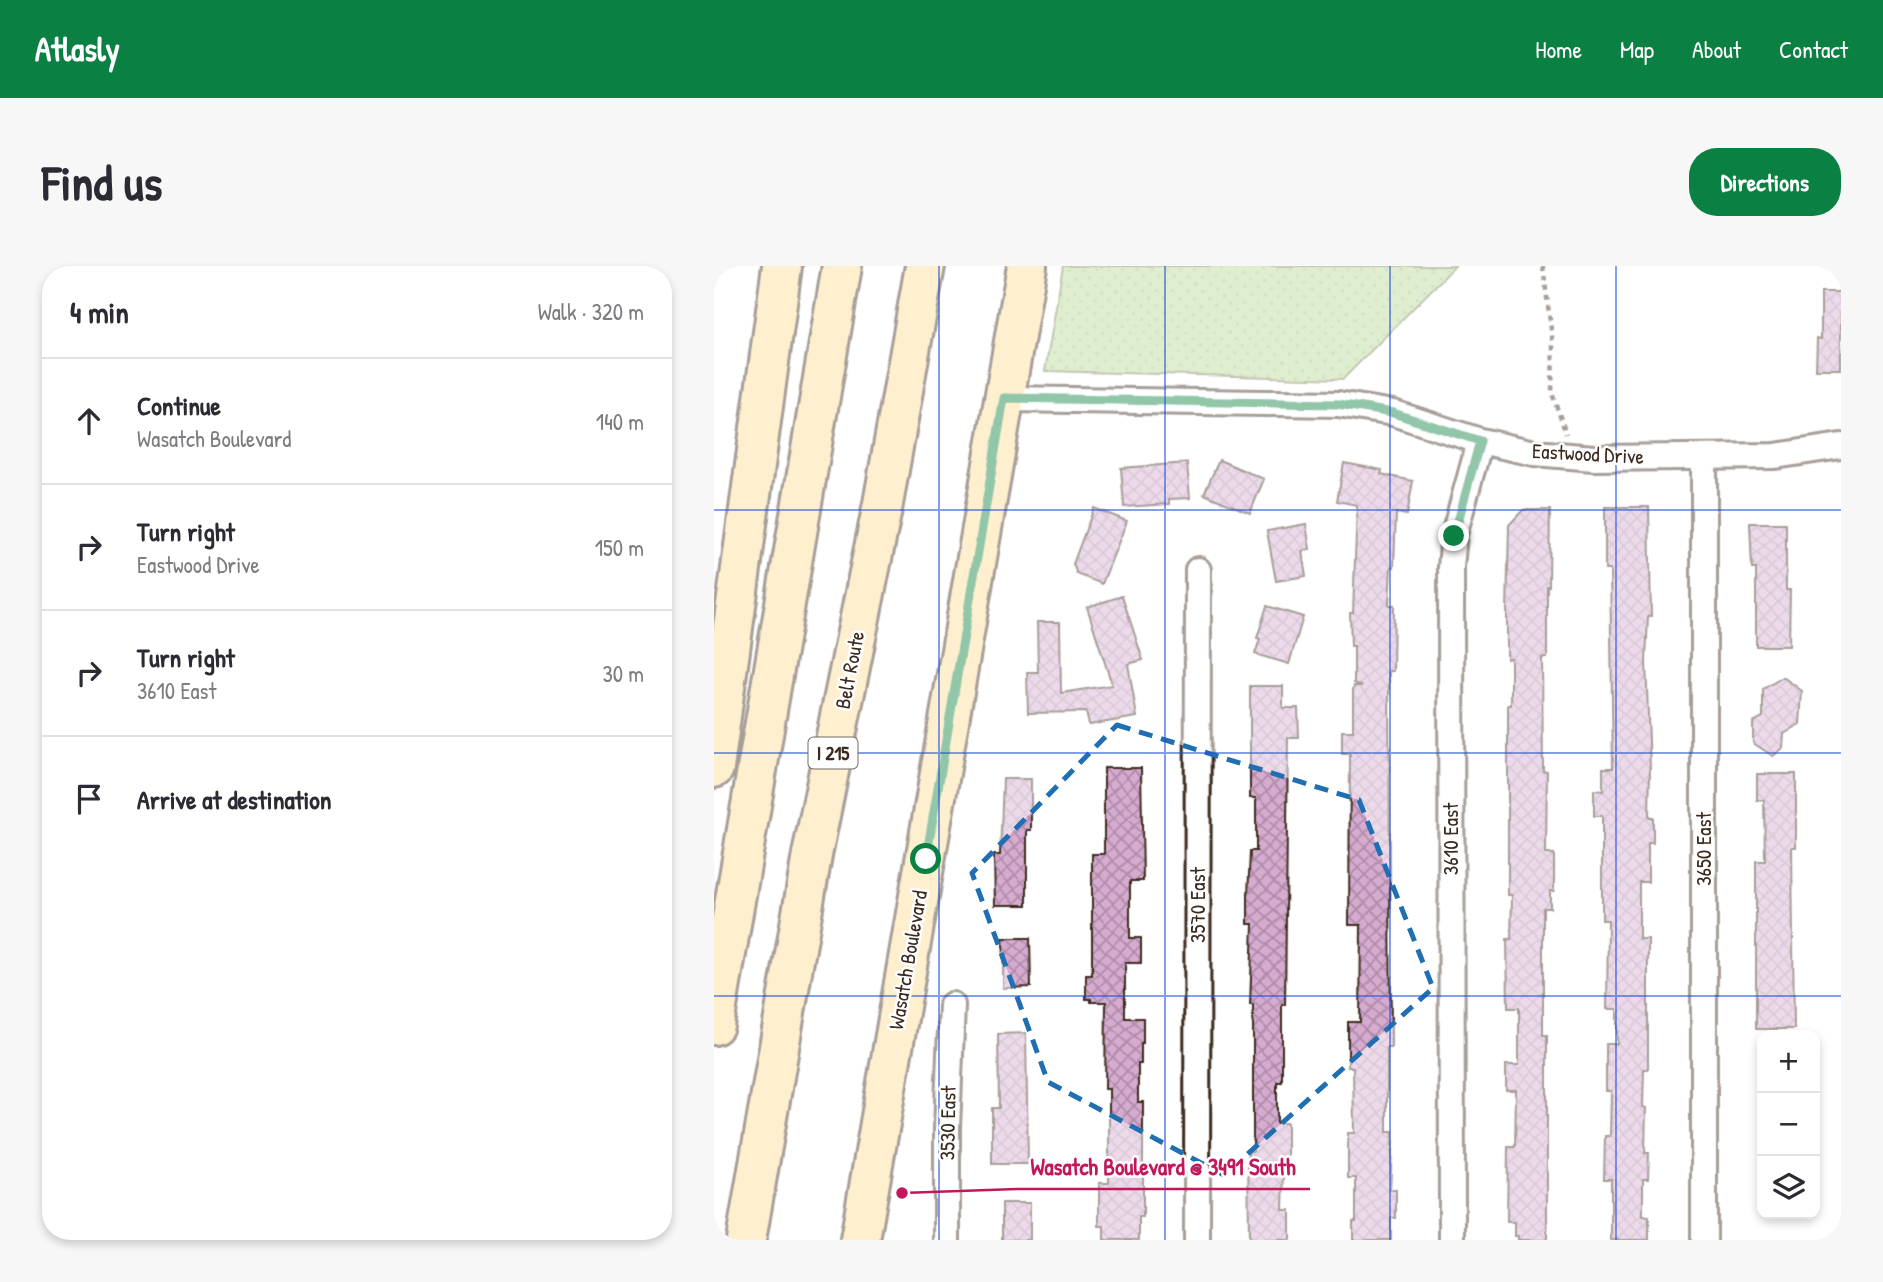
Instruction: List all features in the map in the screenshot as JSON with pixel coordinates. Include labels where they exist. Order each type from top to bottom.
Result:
[{"type":"main road","points":[[714,768],[782,266]]},
{"type":"main road","points":[[714,1025],[842,266]]},
{"type":"main road","name":"Belt Route","points":[[746,1240],[812,855],[883,504],[925,266]]},
{"type":"main road","name":"Wasatch Boulevard","points":[[860,1240],[1027,266]]},
{"type":"street","name":"Eastwood Drive","points":[[1004,398],[1338,404],[1393,413],[1480,441],[1535,453],[1571,457],[1775,456],[1841,446]]},
{"type":"street","name":"3610 East","points":[[1452,1240],[1451,567],[1456,528],[1480,441]]},
{"type":"street","name":"3650 East","points":[[1704,457],[1704,1240]]},
{"type":"street","name":"3570 East","points":[[1197,1240],[1198,570]]},
{"type":"street","name":"3530 East","points":[[947,1240],[947,1128],[952,1005]]},
{"type":"path","points":[[1543,266],[1553,345],[1552,393],[1567,438]]},
{"type":"highlighted area","points":[[1117,725],[1359,800],[1433,988],[1224,1175],[1048,1082],[972,873]]},
{"type":"green space","points":[[1063,266],[1455,266],[1343,379],[1045,371]]},
{"type":"building","points":[[1821,292],[1841,292],[1841,369],[1816,369],[1817,338],[1821,339]]},
{"type":"building","points":[[1219,460],[1264,479],[1250,513],[1204,494]]},
{"type":"building","points":[[1187,463],[1190,498],[1169,499],[1169,504],[1124,507],[1121,468]]},
{"type":"building","points":[[1344,463],[1382,470],[1381,474],[1413,481],[1407,515],[1396,513],[1394,567],[1391,567],[1389,605],[1394,605],[1393,671],[1389,671],[1391,1047],[1387,1047],[1387,1132],[1393,1132],[1390,1190],[1396,1190],[1396,1218],[1391,1218],[1391,1240],[1353,1240],[1356,1178],[1348,1178],[1348,1133],[1354,1133],[1353,1067],[1348,1067],[1348,1022],[1360,1022],[1361,925],[1349,925],[1350,754],[1342,754],[1342,731],[1353,731],[1353,689],[1354,686],[1362,686],[1354,683],[1354,646],[1351,646],[1350,613],[1353,613],[1357,505],[1337,501]]},
{"type":"building","points":[[1605,507],[1649,507],[1651,616],[1648,616],[1646,661],[1649,818],[1653,818],[1653,843],[1648,843],[1648,882],[1639,882],[1639,939],[1648,939],[1648,1069],[1644,1069],[1643,1107],[1646,1108],[1645,1153],[1649,1153],[1648,1179],[1643,1179],[1643,1216],[1649,1217],[1649,1240],[1611,1240],[1611,1179],[1604,1179],[1605,1136],[1610,1136],[1611,1091],[1606,1091],[1606,1044],[1617,1044],[1617,1009],[1607,1009],[1608,920],[1602,920],[1602,816],[1594,816],[1594,790],[1603,791],[1603,768],[1613,768],[1610,570],[1605,570]]},
{"type":"building","points":[[1094,508],[1127,521],[1102,584],[1077,574],[1073,564]]},
{"type":"building","points":[[1523,510],[1550,510],[1547,658],[1542,658],[1543,771],[1547,771],[1546,854],[1554,854],[1554,891],[1550,891],[1550,908],[1543,908],[1543,1035],[1547,1035],[1547,1240],[1518,1240],[1518,1236],[1515,1236],[1515,1222],[1507,1222],[1508,1147],[1515,1147],[1516,1090],[1506,1090],[1506,1065],[1519,1065],[1519,1008],[1508,1008],[1507,939],[1511,939],[1512,895],[1508,895],[1508,705],[1511,705],[1511,658],[1507,659],[1507,611],[1509,525]]},
{"type":"building","points":[[1750,523],[1786,523],[1786,590],[1790,590],[1789,646],[1756,646],[1756,569],[1752,569]]},
{"type":"building","points":[[1306,524],[1310,549],[1302,551],[1306,576],[1276,581],[1267,531]]},
{"type":"building","points":[[1122,596],[1143,660],[1128,664],[1137,717],[1089,725],[1086,712],[1028,713],[1027,672],[1038,672],[1037,622],[1060,622],[1061,693],[1112,685],[1087,607]]},
{"type":"building","points":[[1267,606],[1303,617],[1289,664],[1255,654]]},
{"type":"building","points":[[1783,677],[1802,691],[1800,724],[1784,734],[1783,748],[1773,756],[1753,743],[1753,722],[1763,717],[1763,689]]},
{"type":"building","points":[[1250,686],[1283,686],[1283,708],[1298,708],[1299,738],[1288,738],[1285,1005],[1282,1005],[1282,1082],[1277,1082],[1277,1123],[1287,1123],[1287,1172],[1284,1172],[1283,1210],[1290,1210],[1290,1240],[1249,1240],[1248,1151],[1253,1151],[1253,1005],[1250,1005],[1253,924],[1248,924],[1248,896],[1250,851],[1256,851],[1256,798],[1250,798]]},
{"type":"building","points":[[1104,768],[1141,768],[1143,881],[1130,881],[1130,938],[1141,938],[1141,963],[1125,963],[1125,1018],[1143,1018],[1141,1064],[1138,1064],[1138,1102],[1143,1102],[1143,1217],[1139,1217],[1139,1240],[1104,1240],[1104,1226],[1099,1226],[1099,1183],[1109,1183],[1109,1089],[1105,1089],[1106,1002],[1091,1002],[1091,999],[1086,999],[1086,975],[1092,975],[1092,854],[1104,854]]},
{"type":"building","points":[[1757,774],[1796,774],[1796,847],[1792,847],[1794,1029],[1756,1029],[1756,861],[1765,861],[1764,800],[1757,800]]},
{"type":"building","points":[[1003,779],[1031,779],[1031,830],[1027,830],[1027,905],[995,905],[994,855],[1000,855]]},
{"type":"building","points":[[1003,938],[1030,938],[1031,987],[1003,988]]},
{"type":"building","points":[[1026,1033],[1028,1164],[992,1164],[992,1108],[999,1108],[998,1034]]},
{"type":"building","points":[[1002,1203],[1030,1203],[1030,1240],[1002,1240]]},
{"type":"place","name":"Wasatch Boulevard @ 3491 South","points":[[902,1193]]},
{"type":"route","points":[[926,859],[1004,398],[1319,402],[1373,409],[1413,419],[1480,441],[1454,536]]}]
